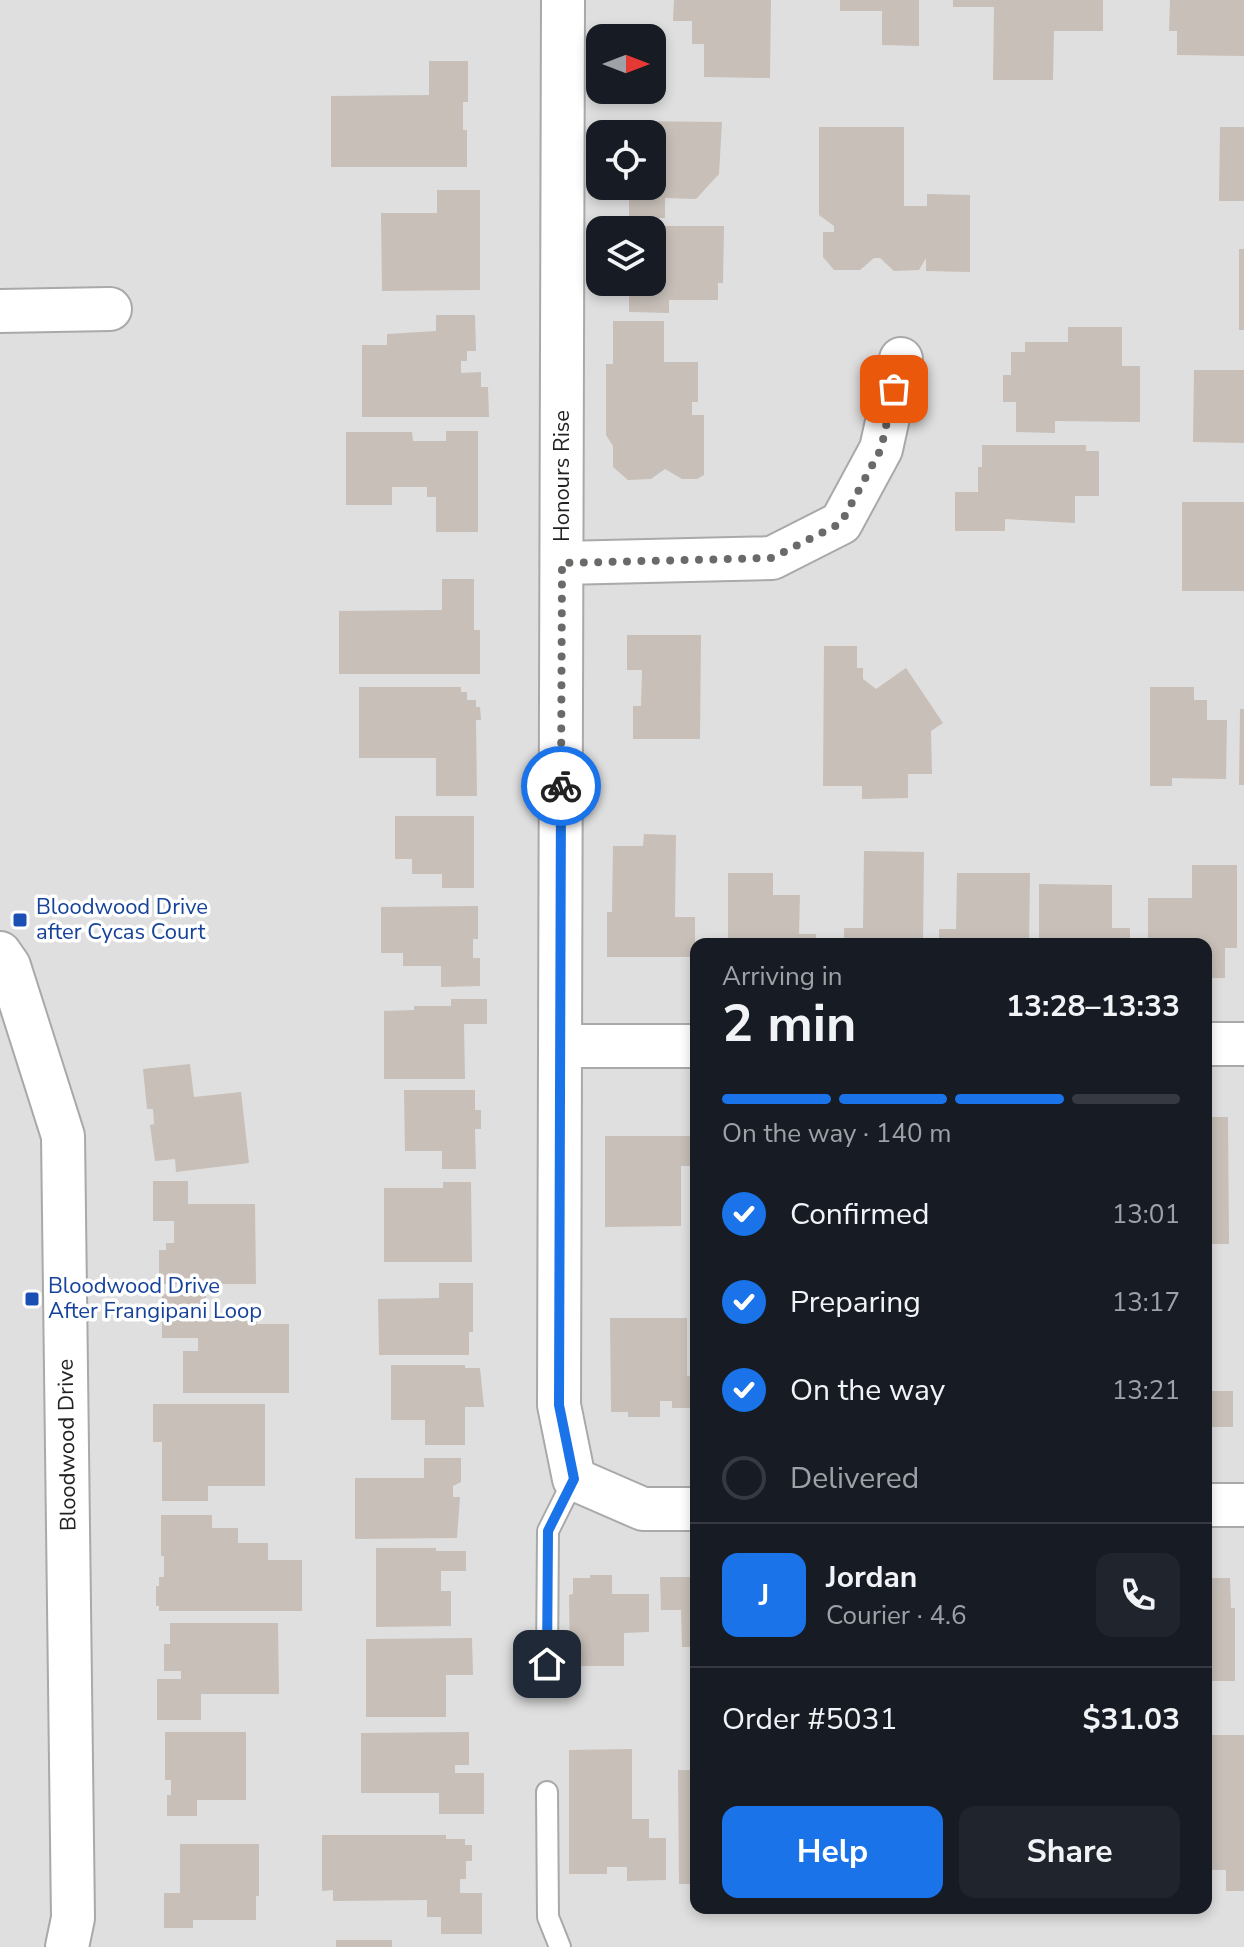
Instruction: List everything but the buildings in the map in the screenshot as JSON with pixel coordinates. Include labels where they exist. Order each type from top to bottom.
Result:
[{"type":"street","name":"Honours Rise","points":[[563,0],[559,1405],[574,1479]]},
{"type":"street","points":[[0,311],[110,309]]},
{"type":"street","points":[[562,563],[772,558],[841,523],[881,449],[901,359]]},
{"type":"street","name":"Bloodwood Drive","points":[[0,953],[9,966],[63,1136],[73,1918],[67,1947]]},
{"type":"street","points":[[1212,1044],[1244,1044]]},
{"type":"street","points":[[560,1046],[690,1046]]},
{"type":"street","points":[[574,1479],[643,1509],[690,1509]]},
{"type":"street","points":[[1212,1505],[1244,1505]]},
{"type":"lane","points":[[547,1664],[548,1531],[574,1479]]},
{"type":"lane","points":[[547,1792],[548,1917],[560,1947]]},
{"type":"shaded area","points":[[0,0],[1244,0],[1244,1947],[0,1947]]},
{"type":"way so far","points":[[561,786],[562,563],[772,558],[841,523],[881,449],[894,389]]},
{"type":"place","name":"Bloodwood Drive after Cycas Court","points":[[20,920]]},
{"type":"place","name":"Bloodwood Drive After Frangipani Loop","points":[[32,1299]]},
{"type":"route","points":[[547,1664],[548,1531],[574,1479],[559,1405],[561,786]]}]
